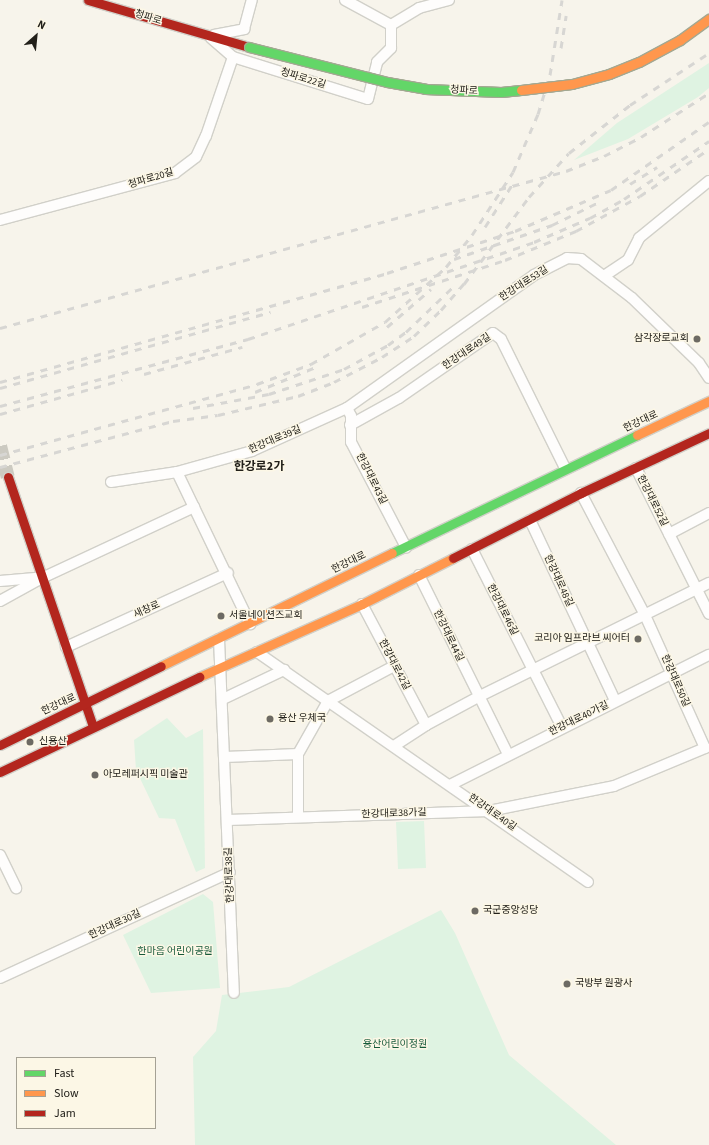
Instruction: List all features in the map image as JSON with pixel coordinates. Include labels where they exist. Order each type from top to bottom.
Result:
[{"type":"main road","name":"청파로","points":[[88,0],[208,36],[387,82],[425,89],[501,92],[572,84],[609,74],[640,62],[680,40],[709,19]]},
{"type":"main road","name":"한강대로","points":[[0,745],[86,705],[566,468],[709,401]]},
{"type":"main road","points":[[0,772],[221,667],[362,604],[581,493],[709,433]]},
{"type":"main road","points":[[8,477],[93,727]]},
{"type":"street","name":"청파로","points":[[208,36],[244,29],[252,0]]},
{"type":"street","points":[[346,0],[391,25],[419,8],[449,0]]},
{"type":"street","name":"청파로22길","points":[[208,36],[234,57],[368,99],[377,62],[391,48],[391,25]]},
{"type":"street","name":"청파로20길","points":[[0,220],[175,173],[196,157],[206,136],[234,57]]},
{"type":"street","points":[[604,276],[628,260],[640,238],[709,181]]},
{"type":"street","name":"한강대로53길","points":[[347,408],[534,276],[567,258],[582,259],[632,298],[699,363],[709,378]]},
{"type":"street","name":"한강대로49길","points":[[350,425],[399,398],[493,333],[501,339],[566,468]]},
{"type":"street","name":"한강대로43길","points":[[347,408],[351,416],[351,442],[406,547]]},
{"type":"street","name":"한강대로39길","points":[[111,482],[176,472],[252,451],[347,408]]},
{"type":"street","name":"한강대로52길","points":[[636,468],[709,614]]},
{"type":"street","points":[[176,472],[228,573],[250,624]]},
{"type":"street","name":"한강대로50길","points":[[581,493],[645,615],[705,748]]},
{"type":"street","points":[[0,601],[42,578],[194,507]]},
{"type":"street","name":"한강대로52길","points":[[669,534],[709,513]]},
{"type":"street","name":"한강대로48길","points":[[530,520],[586,643],[615,701]]},
{"type":"street","name":"한강대로46길","points":[[472,549],[562,728]]},
{"type":"street","name":"새창로","points":[[66,647],[228,573]]},
{"type":"street","name":"한강대로44길","points":[[418,576],[508,754]]},
{"type":"street","points":[[0,581],[42,578]]},
{"type":"street","points":[[394,746],[426,725],[478,696],[533,671],[586,643],[709,583]]},
{"type":"street","name":"한강대로42길","points":[[362,604],[426,725]]},
{"type":"street","name":"한강대로38길","points":[[219,639],[223,700],[234,993]]},
{"type":"street","name":"한강대로40길","points":[[257,652],[489,811],[588,882]]},
{"type":"street","name":"한강대로40가길","points":[[450,785],[508,754],[709,655]]},
{"type":"street","points":[[298,817],[298,754],[328,701],[394,666]]},
{"type":"street","points":[[223,700],[284,670]]},
{"type":"street","name":"한강대로38가길","points":[[228,820],[489,811],[614,786],[705,748]]},
{"type":"street","points":[[225,757],[298,754]]},
{"type":"street","points":[[0,855],[16,888]]},
{"type":"street","name":"한강대로30길","points":[[0,978],[230,872]]},
{"type":"green space","points":[[709,63],[709,88],[698,97],[628,139],[574,160],[617,123]]},
{"type":"green space","points":[[167,718],[186,738],[203,729],[205,868],[196,872],[175,819],[159,818],[136,770],[134,740]]},
{"type":"green space","points":[[424,821],[426,868],[398,869],[396,822]]},
{"type":"green space","name":"한마음 어린이공원","points":[[203,894],[213,902],[220,988],[151,993],[123,935]]},
{"type":"green space","name":"용산어린이정원","points":[[441,910],[455,933],[509,1055],[616,1145],[195,1145],[193,1057],[216,1031],[222,995],[289,987]]},
{"type":"tunnel","points":[[0,446],[8,477]]},
{"type":"railway","points":[[0,455],[257,384],[311,364],[385,322],[446,267],[472,235],[513,172],[538,114],[550,75],[562,0]]},
{"type":"railway","points":[[561,48],[566,15]]},
{"type":"railway","points":[[0,467],[173,421],[218,415],[298,396],[334,382],[382,357],[414,336],[441,310],[464,284],[529,197],[569,153],[630,105],[709,53]]},
{"type":"railway","points":[[0,328],[566,171],[604,156],[641,137],[709,93]]},
{"type":"railway","points":[[0,382],[387,273],[515,231],[611,190],[709,122]]},
{"type":"railway","points":[[0,406],[248,339],[534,242],[590,218],[624,199],[709,141]]},
{"type":"railway","points":[[362,307],[505,260],[576,231],[640,196],[709,149]]},
{"type":"railway","points":[[630,184],[657,167]]},
{"type":"railway","points":[[485,227],[512,185]]},
{"type":"railway","points":[[454,259],[552,225],[597,203]]},
{"type":"railway","points":[[193,408],[269,394],[344,369],[388,345],[406,332],[453,287]]},
{"type":"railway","points":[[387,327],[431,289]]},
{"type":"railway","points":[[0,388],[271,312]]},
{"type":"railway","points":[[144,374],[242,347]]},
{"type":"railway","points":[[255,392],[316,367]]},
{"type":"railway","points":[[0,414],[122,380]]},
{"type":"traffic: fast","points":[[249,47],[387,82],[425,89],[501,92],[521,90]]},
{"type":"traffic: fast","points":[[392,553],[637,435]]},
{"type":"traffic: slow","points":[[521,90],[572,84],[609,74],[639,62],[680,40],[709,19]]},
{"type":"traffic: slow","points":[[637,435],[709,401]]},
{"type":"traffic: slow","points":[[161,666],[392,553]]},
{"type":"traffic: slow","points":[[199,677],[362,604],[453,558]]},
{"type":"traffic: jam","points":[[88,0],[249,47]]},
{"type":"traffic: jam","points":[[453,558],[581,493],[709,433]]},
{"type":"traffic: jam","points":[[8,477],[93,727]]},
{"type":"traffic: jam","points":[[0,745],[161,666]]},
{"type":"traffic: jam","points":[[0,772],[199,677]]},
{"type":"place","name":"삼각장로교회","points":[[697,339]]},
{"type":"place","name":"서울네이션즈교회","points":[[221,616]]},
{"type":"place","name":"코리아 임프라브 씨어터","points":[[638,639]]},
{"type":"place","name":"용산 우체국","points":[[270,719]]},
{"type":"place","name":"신용산","points":[[30,742]]},
{"type":"place","name":"아모레퍼시픽 미술관","points":[[95,775]]},
{"type":"place","name":"국군중앙성당","points":[[475,911]]},
{"type":"place","name":"국방부 원광사","points":[[567,984]]},
{"type":"district","name":"한강로2가","points":[[259,467]]}]
